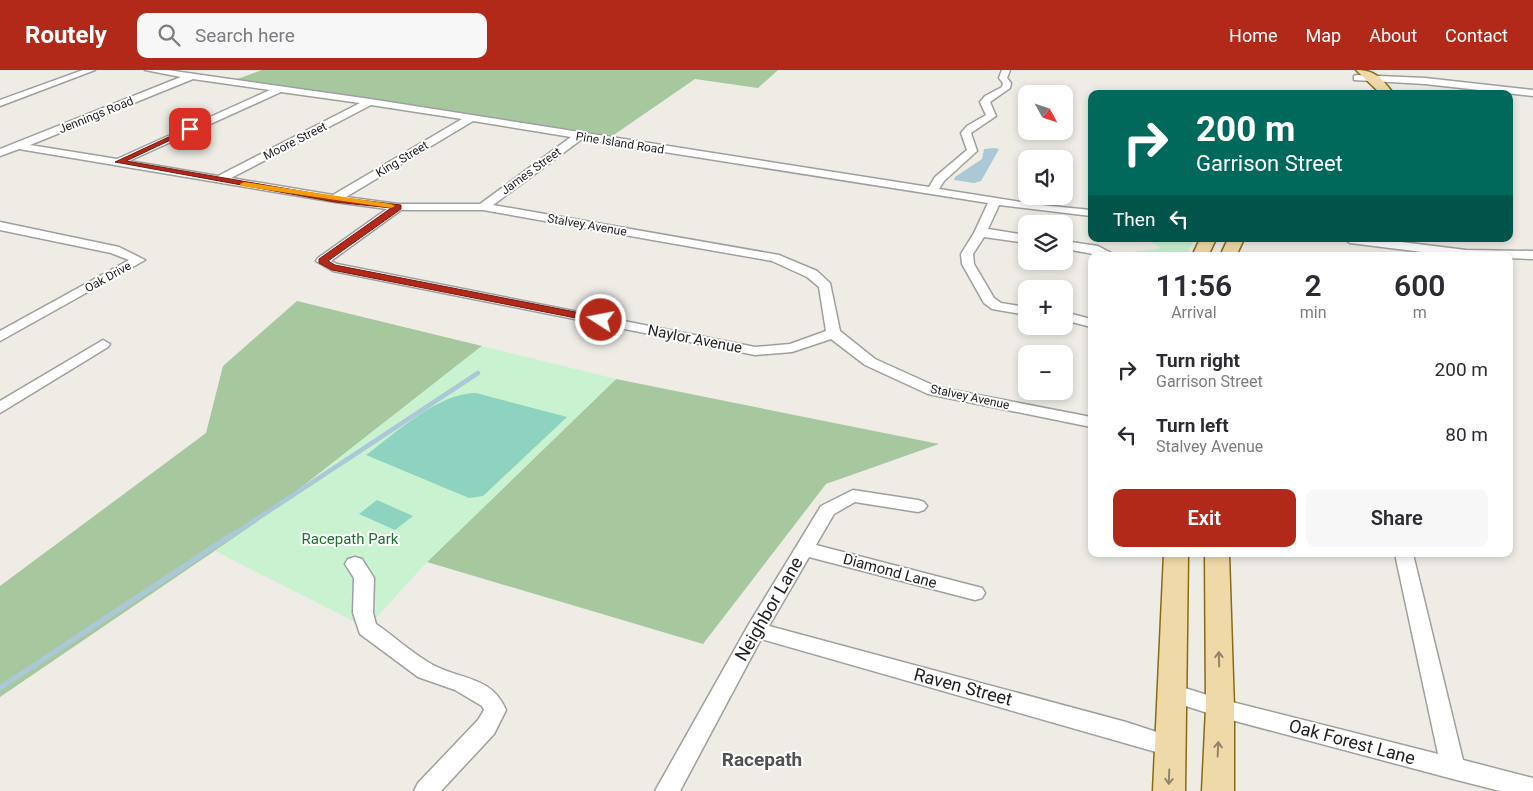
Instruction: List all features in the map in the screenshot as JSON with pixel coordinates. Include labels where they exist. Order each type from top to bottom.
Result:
[{"type":"main road","points":[[1360,78],[1377,81],[1385,90]]},
{"type":"main road","points":[[1169,791],[1176,557]]},
{"type":"main road","points":[[1217,557],[1220,708],[1218,791]]},
{"type":"street","points":[[0,103],[91,70]]},
{"type":"street","name":"Pine Island Road","points":[[149,70],[177,74],[192,73],[280,89],[579,136],[994,200],[1088,213]]},
{"type":"street","points":[[933,190],[940,179],[972,152],[966,133],[970,128],[986,121],[991,116],[985,100],[1006,88],[1007,83],[1003,75],[1006,70]]},
{"type":"street","name":"Jennings Road","points":[[0,153],[192,73]]},
{"type":"street","points":[[1377,81],[1495,90]]},
{"type":"street","points":[[1469,88],[1480,90]]},
{"type":"street","points":[[118,162],[280,89]]},
{"type":"street","points":[[1513,91],[1533,93]]},
{"type":"street","points":[[1513,94],[1533,97]]},
{"type":"street","name":"Moore Street","points":[[219,180],[370,102]]},
{"type":"street","name":"King Street","points":[[335,199],[470,119]]},
{"type":"street","name":"James Street","points":[[483,207],[579,136]]},
{"type":"street","name":"Stalvey Avenue","points":[[19,146],[335,199],[398,207],[483,207],[775,258],[812,274],[825,286],[833,333],[870,362],[933,391],[1088,421]]},
{"type":"street","points":[[994,200],[980,233],[967,254],[968,264],[989,300],[998,306],[1018,310]]},
{"type":"street","name":"Naylor Avenue","points":[[398,207],[322,261],[332,267],[755,351],[792,348],[833,333]]},
{"type":"street","name":"Oak Drive","points":[[0,226],[115,250],[139,260],[1,335]]},
{"type":"street","points":[[980,233],[1018,237]]},
{"type":"street","points":[[1373,242],[1449,252]]},
{"type":"street","points":[[1073,246],[1102,252]]},
{"type":"street","points":[[1513,254],[1533,255]]},
{"type":"street","points":[[1073,318],[1088,322]]},
{"type":"street","points":[[0,408],[103,344]]},
{"type":"street","name":"Neighbor Lane","points":[[667,791],[756,630],[827,510],[853,496],[918,506]]},
{"type":"street","name":"Diamond Lane","points":[[804,549],[975,593]]},
{"type":"street","points":[[1405,557],[1453,769]]},
{"type":"street","points":[[355,564],[364,578],[363,613],[367,628],[426,671],[463,684],[491,700],[495,710],[486,727],[426,791]]},
{"type":"street","name":"Raven Street","points":[[756,630],[1126,732],[1170,746]]},
{"type":"street","name":"Oak Forest Lane","points":[[1172,693],[1220,708],[1533,789]]},
{"type":"green space","points":[[262,70],[778,70],[758,88],[695,79],[605,141],[229,82]]},
{"type":"green space","points":[[1152,242],[1193,242],[1188,252],[1132,252],[1161,248]]},
{"type":"green space","points":[[297,301],[482,346],[257,522],[0,697],[0,586],[206,433],[223,366]]},
{"type":"green space","name":"Racepath Park","points":[[482,346],[616,379],[427,562],[367,628],[215,551],[257,522]]},
{"type":"green space","points":[[616,379],[939,444],[826,484],[703,644],[427,562]]},
{"type":"green space","points":[[476,393],[567,417],[483,496],[469,498],[366,455],[432,407],[462,395]]},
{"type":"green space","points":[[377,500],[413,516],[395,530],[359,514]]},
{"type":"water","points":[[984,149],[999,149],[981,181],[974,183],[954,180],[955,177],[982,159]]},
{"type":"waterway","points":[[228,538],[478,373]]},
{"type":"waterway","points":[[0,688],[230,536]]},
{"type":"slow traffic","points":[[244,184],[391,206]]},
{"type":"district","name":"Racepath","points":[[762,759]]},
{"type":"route","points":[[190,129],[118,162],[335,199],[398,207],[322,261],[332,267],[601,320]]}]
